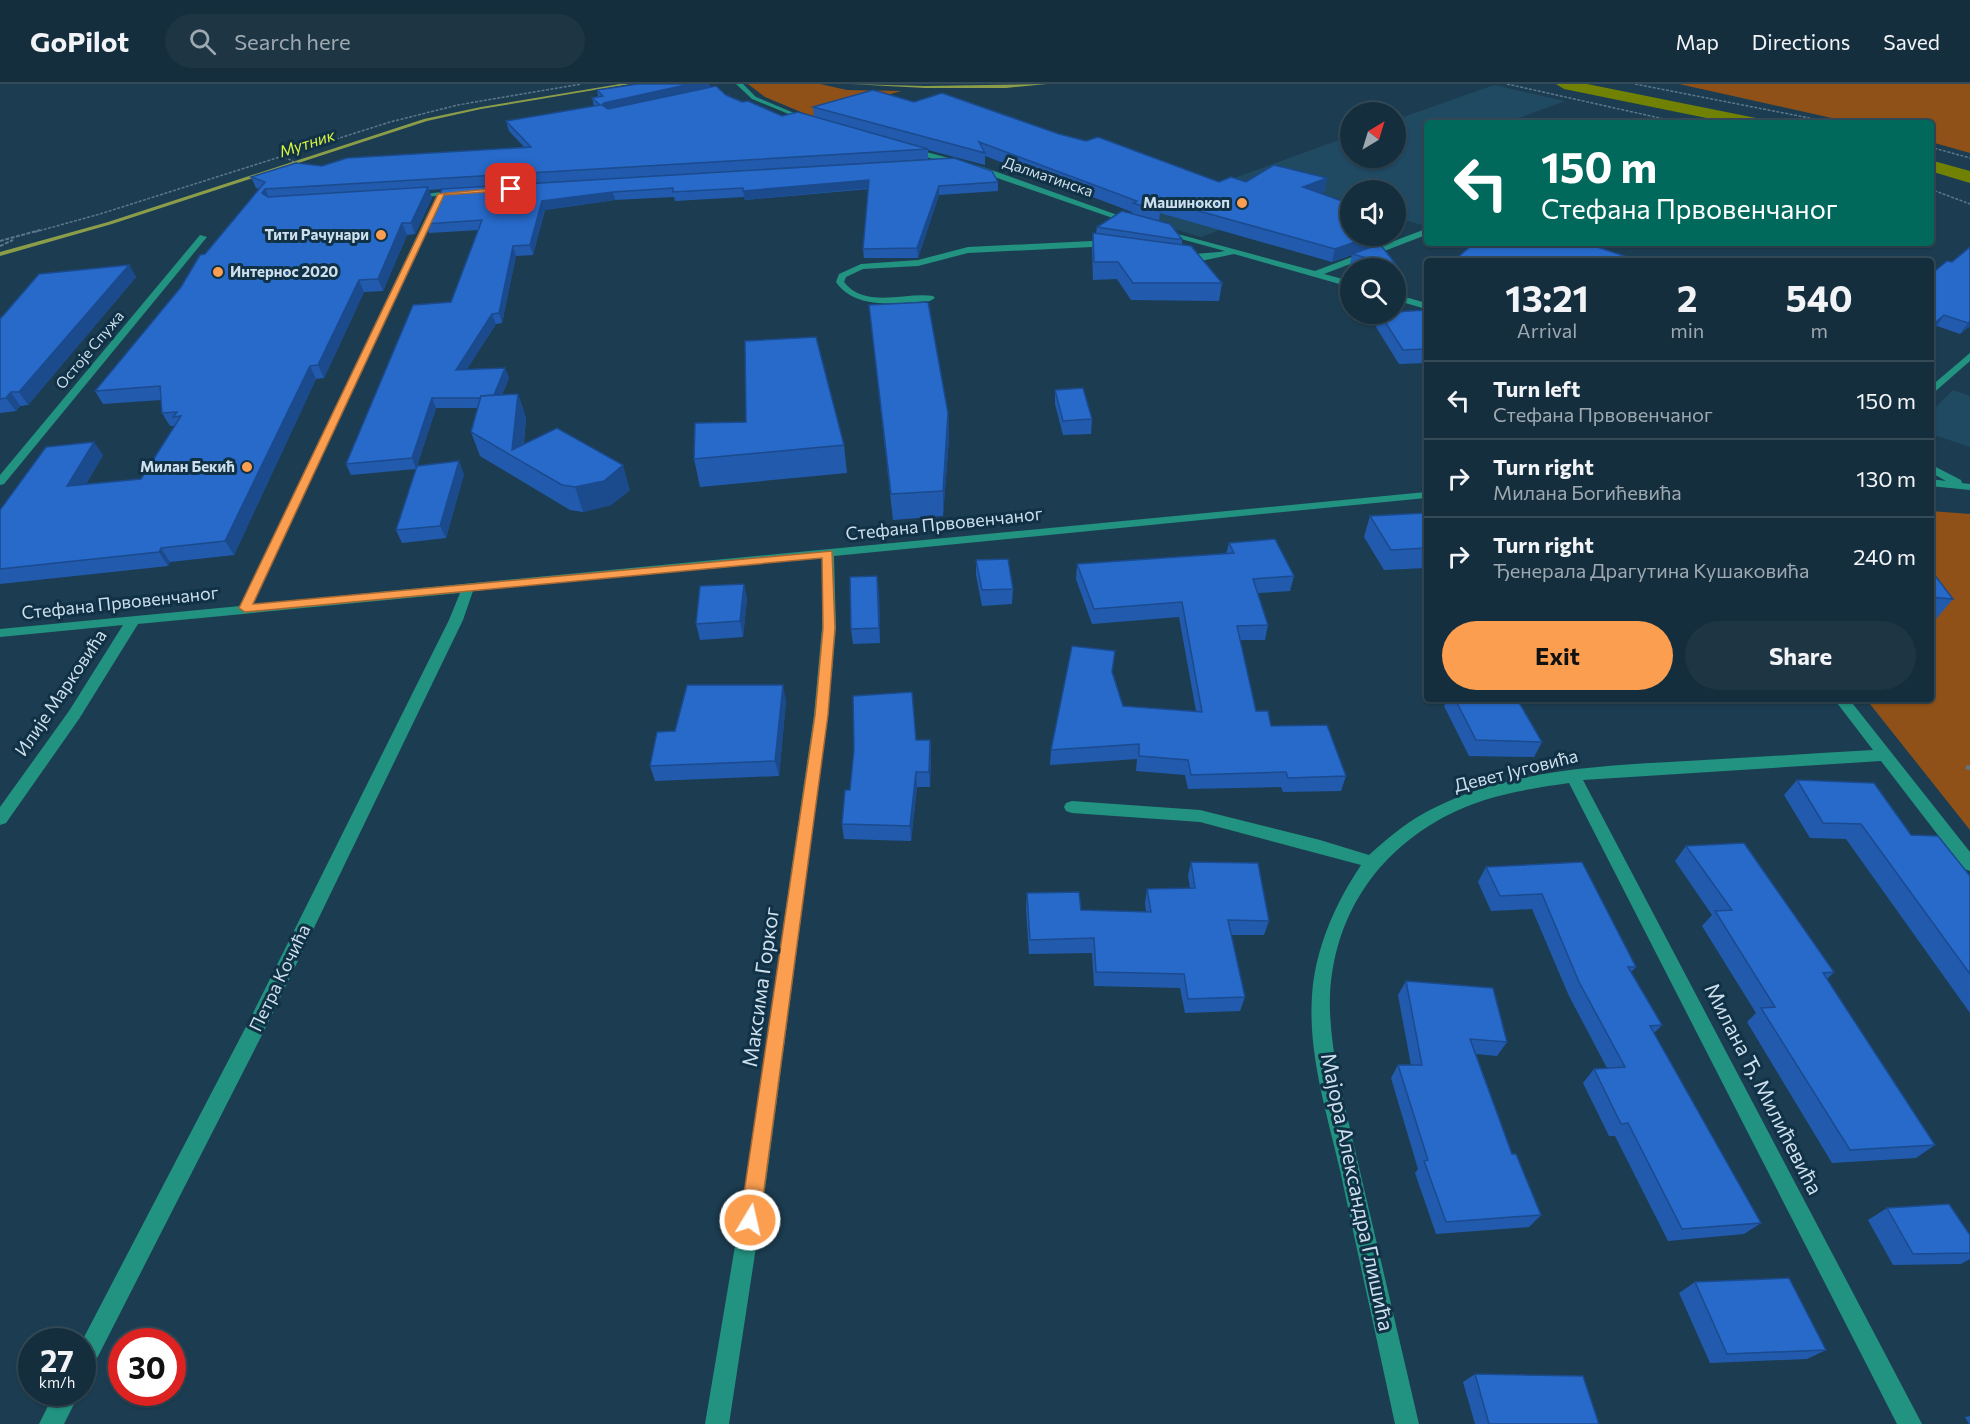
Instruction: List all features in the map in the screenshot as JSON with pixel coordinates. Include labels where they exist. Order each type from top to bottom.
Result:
[{"type":"street","points":[[738,87],[754,98],[820,124]]},
{"type":"street","name":"Далматинска","points":[[897,146],[954,162],[1146,226]]},
{"type":"street","points":[[919,164],[954,162]]},
{"type":"street","points":[[397,196],[464,192]]},
{"type":"street","points":[[245,608],[441,194]]},
{"type":"street","points":[[1155,229],[1340,281]]},
{"type":"street","points":[[1314,274],[1424,232]]},
{"type":"street","name":"Остоје Спужа","points":[[0,482],[204,237]]},
{"type":"street","points":[[930,298],[870,299],[847,292],[840,282],[842,276],[861,267],[918,263],[968,250],[1092,244],[1119,247]]},
{"type":"street","points":[[1173,257],[1201,258],[1234,252]]},
{"type":"street","points":[[1406,300],[1424,305]]},
{"type":"street","points":[[1934,389],[1970,356]]},
{"type":"street","points":[[1934,469],[1968,487]]},
{"type":"street","points":[[1934,483],[1968,487]]},
{"type":"street","name":"Стефана Првовенчаног","points":[[0,633],[1424,495]]},
{"type":"street","name":"Максима Горког","points":[[717,1424],[757,1175],[821,715],[829,628],[828,554]]},
{"type":"street","name":"Петра Кочића","points":[[96,1338],[257,1025],[456,620],[468,587]]},
{"type":"street","name":"Илије Марковића","points":[[0,819],[74,715],[134,619]]},
{"type":"street","points":[[1843,702],[1970,864]]},
{"type":"street","name":"Девет Југовића","points":[[1372,862],[1387,844],[1404,830],[1431,815],[1470,800],[1574,776],[1598,772],[1885,755]]},
{"type":"street","name":"Милана Ђ. Милићевића","points":[[1574,776],[1910,1424]]},
{"type":"street","points":[[1072,807],[1200,816],[1320,846],[1372,862]]},
{"type":"street","name":"Мајора Александра Глишића","points":[[1372,862],[1359,880],[1332,941],[1323,975],[1322,1010],[1328,1073],[1407,1424]]},
{"type":"street","points":[[51,1424],[61,1406]]},
{"type":"path","points":[[0,242],[420,114],[581,84]]},
{"type":"path","points":[[1507,84],[1669,120]]},
{"type":"path","points":[[1635,84],[1820,120]]},
{"type":"path","points":[[1934,148],[1970,158]]},
{"type":"path","points":[[284,157],[307,167]]},
{"type":"path","points":[[1934,190],[1970,204]]},
{"type":"path","points":[[0,246],[18,237]]},
{"type":"shaded area","points":[[748,84],[820,84],[847,90],[901,91],[813,117],[765,97]]},
{"type":"shaded area","points":[[1679,84],[1970,84],[1970,153],[1934,143],[1934,120],[1841,120]]},
{"type":"shaded area","points":[[1494,85],[1565,101],[1514,120],[1424,120],[1424,226],[1406,220],[1406,180],[1340,180],[1340,199],[1319,193],[1201,237],[1130,216],[1340,140],[1340,168],[1406,168],[1406,116]]},
{"type":"shaded area","points":[[1953,390],[1970,396],[1970,447],[1934,435],[1934,409]]},
{"type":"shaded area","points":[[1934,511],[1970,514],[1970,830],[1868,702],[1934,702],[1934,619],[1936,619],[1934,616]]},
{"type":"building","points":[[638,84],[690,84],[602,105],[608,109],[716,86],[726,95],[742,102],[748,101],[782,116],[798,112],[928,149],[265,189],[262,193],[268,197],[428,187],[411,223],[402,223],[378,279],[359,280],[318,365],[310,366],[225,541],[161,548],[159,552],[0,569],[0,510],[46,447],[94,442],[67,486],[141,479],[181,416],[173,417],[177,412],[162,413],[160,386],[95,391],[181,287],[200,255],[205,254],[265,182],[251,177],[296,163],[322,166],[347,158],[531,147],[506,121],[600,105],[592,98],[603,96],[597,90]]},
{"type":"building","points":[[873,90],[914,102],[942,93],[1059,134],[1086,141],[1098,137],[1219,182],[1231,177],[1246,182],[1274,165],[1327,178],[1303,187],[1340,200],[1340,246],[1344,246],[1335,249],[1149,197],[1160,211],[1133,203],[1137,201],[979,142],[985,153],[813,107]]},
{"type":"building","points":[[954,158],[992,171],[998,182],[939,186],[917,248],[863,249],[869,180],[743,191],[743,188],[673,192],[673,188],[613,192],[542,201],[530,245],[513,246],[499,313],[492,314],[456,370],[505,368],[494,395],[481,396],[481,398],[432,398],[412,458],[346,464],[413,305],[451,302],[482,220],[426,224],[442,189]]},
{"type":"building","points":[[1122,211],[1170,224],[1182,239],[1097,227]]},
{"type":"building","points":[[1093,233],[1191,246],[1222,283],[1133,283],[1118,262],[1094,262]]},
{"type":"building","points":[[1374,246],[1382,246],[1391,258],[1367,258],[1352,254]]},
{"type":"building","points":[[1471,246],[1602,246],[1600,248],[1624,256],[1620,258],[1457,258]]},
{"type":"building","points":[[1970,247],[1970,321],[1968,323],[1944,315],[1934,324],[1934,272],[1947,261],[1952,262]]},
{"type":"building","points":[[129,265],[19,392],[11,392],[6,398],[0,399],[0,318],[39,274]]},
{"type":"building","points":[[928,302],[948,413],[943,491],[891,494],[869,305]]},
{"type":"building","points":[[1424,310],[1424,349],[1403,350],[1386,324],[1406,324],[1406,311]]},
{"type":"building","points":[[816,337],[844,445],[694,459],[695,423],[746,422],[745,341]]},
{"type":"building","points":[[1083,388],[1092,419],[1063,421],[1055,390]]},
{"type":"building","points":[[518,394],[512,450],[557,428],[623,465],[604,481],[575,487],[562,485],[471,432],[481,396]]},
{"type":"building","points":[[459,461],[440,526],[396,530],[417,466]]},
{"type":"building","points":[[1424,513],[1424,548],[1391,550],[1370,516]]},
{"type":"building","points":[[1275,539],[1294,576],[1253,579],[1268,625],[1237,626],[1256,711],[1268,711],[1271,726],[1327,725],[1346,776],[1288,778],[1286,772],[1191,775],[1188,760],[1139,756],[1139,744],[1051,750],[1072,646],[1115,651],[1112,672],[1123,706],[1202,712],[1182,602],[1094,609],[1077,564],[1234,553],[1229,543]]},
{"type":"building","points":[[1008,559],[1013,589],[982,590],[976,560]]},
{"type":"building","points":[[1934,574],[1953,599],[1934,597]]},
{"type":"building","points":[[877,576],[879,628],[851,629],[850,577]]},
{"type":"building","points":[[744,584],[740,621],[696,624],[700,586]]},
{"type":"building","points":[[687,685],[783,685],[775,761],[650,766],[657,732],[675,731]]},
{"type":"building","points":[[912,692],[916,740],[930,740],[929,772],[916,772],[910,826],[842,824],[845,790],[850,790],[854,749],[853,696]]},
{"type":"building","points":[[1457,702],[1519,702],[1542,742],[1476,740]]},
{"type":"building","points":[[1797,780],[1874,783],[1911,835],[1938,836],[1970,876],[1970,974],[1861,824],[1823,823]]},
{"type":"building","points":[[1744,843],[1834,972],[1823,973],[1935,1145],[1850,1150],[1761,1008],[1775,1007],[1715,911],[1732,910],[1686,846]]},
{"type":"building","points":[[1191,862],[1258,863],[1269,921],[1228,920],[1245,997],[1188,999],[1184,974],[1096,972],[1094,938],[1030,940],[1027,893],[1079,892],[1081,910],[1151,912],[1147,889],[1195,888]]},
{"type":"building","points":[[1582,862],[1636,967],[1628,967],[1662,1025],[1650,1026],[1761,1223],[1682,1229],[1628,1123],[1621,1124],[1594,1069],[1625,1067],[1579,982],[1542,894],[1500,896],[1486,867]]},
{"type":"building","points":[[1406,981],[1493,988],[1507,1042],[1470,1039],[1512,1154],[1516,1154],[1541,1215],[1446,1222],[1424,1161],[1428,1160],[1398,1065],[1422,1065]]},
{"type":"building","points":[[1949,1204],[1970,1235],[1970,1253],[1913,1254],[1887,1208]]},
{"type":"building","points":[[1789,1278],[1826,1350],[1727,1354],[1695,1282]]},
{"type":"building","points":[[1475,1374],[1583,1376],[1599,1424],[1489,1424]]},
{"type":"waterway","name":"Мутник","points":[[0,254],[110,223],[426,120],[481,108],[628,84]]},
{"type":"waterway","name":"Мутник","points":[[852,84],[925,87],[1006,87],[1045,84]]},
{"type":"waterway","points":[[1564,84],[1741,120]]},
{"type":"waterway","points":[[1934,166],[1970,177]]},
{"type":"place","name":"Машинокоп","points":[[1242,203]]},
{"type":"place","name":"Тити Рачунари","points":[[381,235]]},
{"type":"place","name":"Интернос 2020","points":[[218,272]]},
{"type":"place","name":"Милан Бекић","points":[[247,467]]},
{"type":"route","points":[[511,189],[441,194],[245,608],[828,554],[829,628],[821,715],[750,1220]]}]
